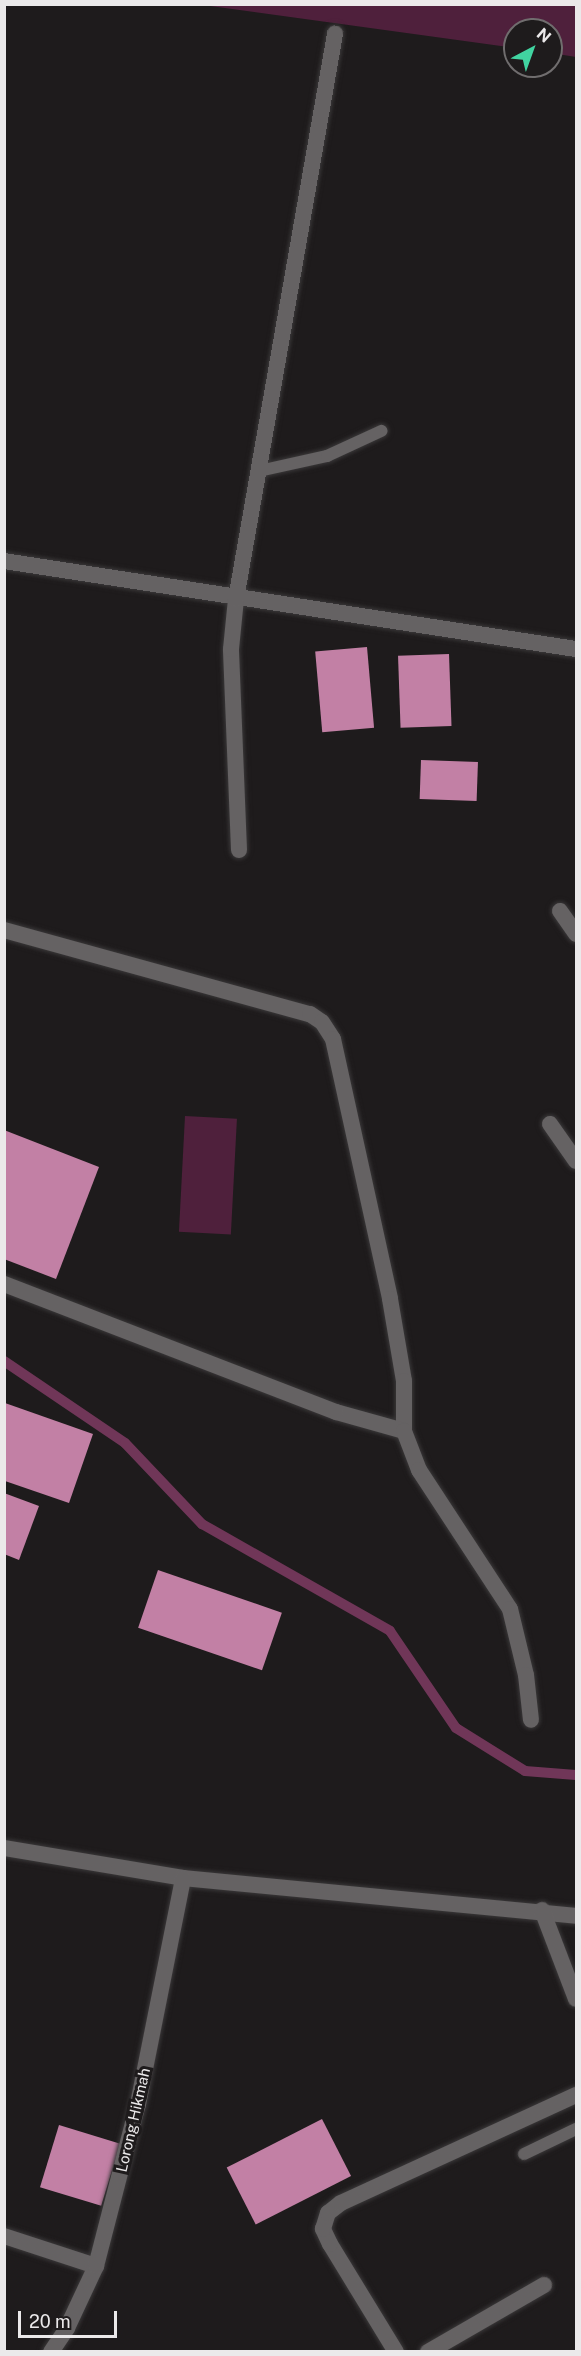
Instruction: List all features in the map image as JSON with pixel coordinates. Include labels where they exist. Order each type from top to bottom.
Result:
[{"type":"street","points":[[239,850],[231,650],[236,598],[335,34]]},
{"type":"street","points":[[4,561],[576,649]]},
{"type":"street","points":[[560,911],[576,934]]},
{"type":"street","points":[[4,930],[310,1014],[322,1022],[333,1039],[390,1299],[404,1381],[404,1431],[419,1470],[510,1609],[526,1675],[531,1720]]},
{"type":"street","points":[[550,1124],[576,1161]]},
{"type":"street","points":[[4,1284],[336,1412],[404,1431]]},
{"type":"street","points":[[4,1848],[183,1878],[542,1910],[576,1916]]},
{"type":"street","name":"Lorong Hikmah","points":[[51,2352],[67,2328],[96,2266],[138,2104],[183,1878]]},
{"type":"street","points":[[542,1910],[576,1999]]},
{"type":"street","points":[[396,2352],[330,2244],[323,2229],[328,2213],[341,2203],[576,2095]]},
{"type":"street","points":[[4,2236],[96,2266]]},
{"type":"street","points":[[428,2352],[544,2285]]},
{"type":"lane","points":[[259,471],[327,456],[381,431]]},
{"type":"lane","points":[[524,2154],[576,2129]]},
{"type":"shaded area","points":[[203,5],[576,5],[576,57],[563,55],[563,18],[503,18],[503,46]]},
{"type":"shaded area","points":[[185,1116],[237,1119],[231,1235],[179,1232]]},
{"type":"building","points":[[367,647],[374,728],[322,732],[315,652]]},
{"type":"building","points":[[449,654],[452,726],[401,728],[398,656]]},
{"type":"building","points":[[421,760],[478,762],[477,801],[420,799]]},
{"type":"building","points":[[4,1130],[99,1167],[56,1279],[4,1259]]},
{"type":"building","points":[[5,1403],[93,1434],[69,1503],[5,1481]]},
{"type":"building","points":[[4,1493],[39,1506],[19,1560],[4,1554]]},
{"type":"building","points":[[158,1570],[282,1613],[262,1670],[138,1628]]},
{"type":"building","points":[[322,2119],[351,2176],[256,2225],[227,2168]]},
{"type":"building","points":[[59,2125],[120,2144],[101,2206],[40,2187]]},
{"type":"waterway","points":[[4,1361],[125,1443],[202,1524],[390,1631],[456,1728],[525,1771],[576,1775]]}]
